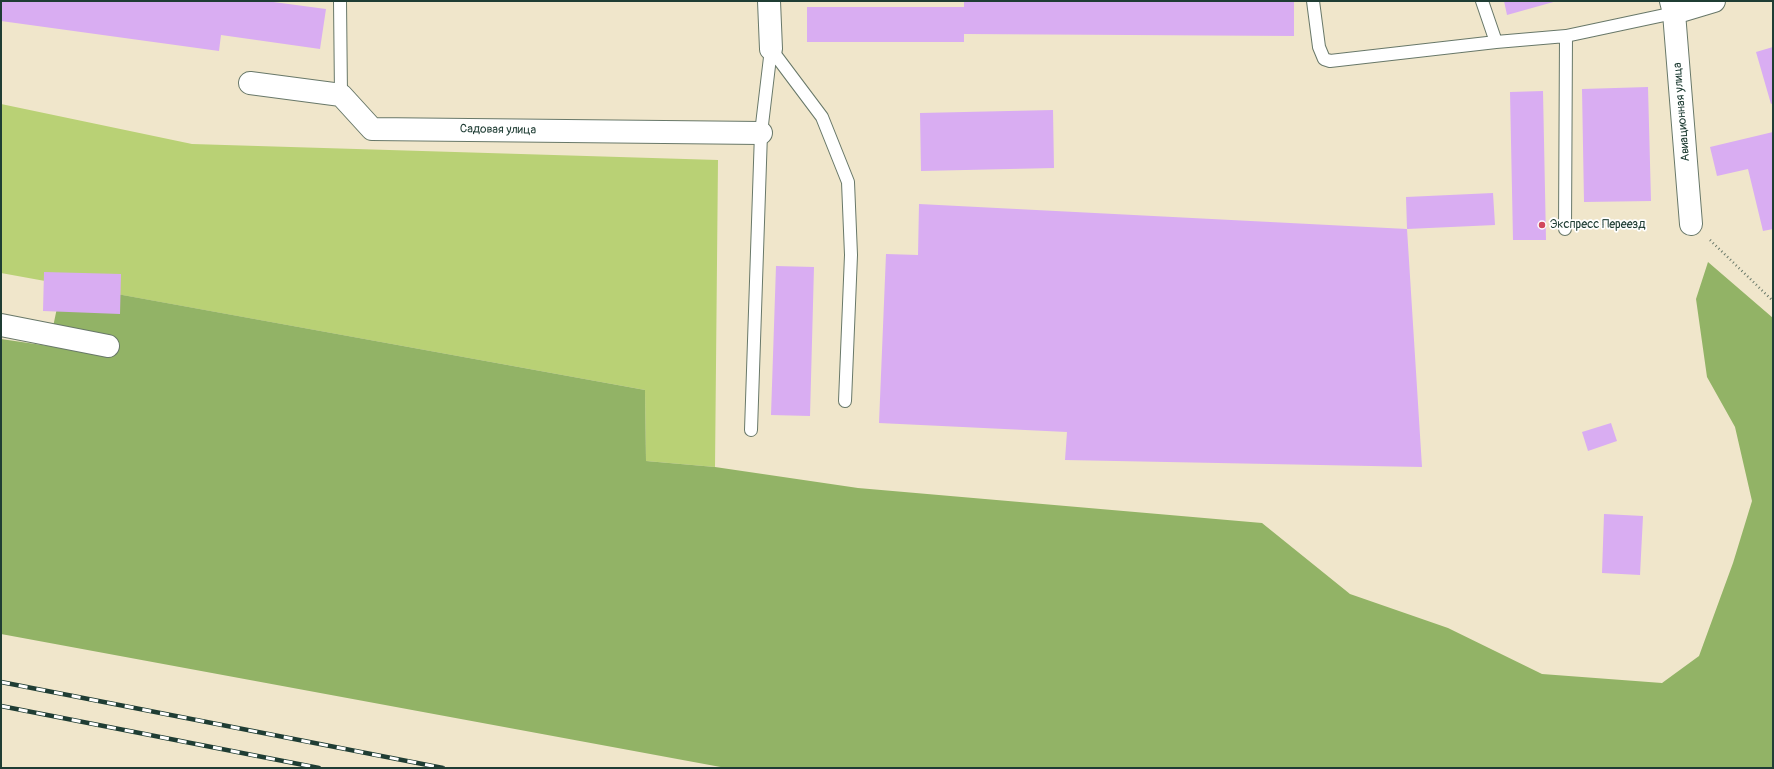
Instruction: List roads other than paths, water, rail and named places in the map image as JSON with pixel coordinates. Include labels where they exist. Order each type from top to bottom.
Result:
[{"type":"street","points":[[769,1],[771,49]]},
{"type":"street","points":[[1672,7],[1714,1]]},
{"type":"street","name":"Авиационная улица","points":[[1672,7],[1691,224]]},
{"type":"street","points":[[250,83],[341,95]]},
{"type":"street","name":"Садовая улица","points":[[341,95],[372,128],[761,133]]},
{"type":"street","points":[[1,325],[108,346]]},
{"type":"lane","points":[[340,1],[341,95]]},
{"type":"lane","points":[[1313,1],[1319,47],[1324,59],[1330,62],[1496,42],[1566,36],[1672,7]]},
{"type":"lane","points":[[1482,1],[1496,42]]},
{"type":"lane","points":[[1565,229],[1566,36]]},
{"type":"lane","points":[[751,430],[761,133],[771,49]]},
{"type":"lane","points":[[771,49],[822,117],[848,182],[851,255],[845,400]]},
{"type":"railway","points":[[1,682],[443,768]]},
{"type":"railway","points":[[1,706],[319,768]]},
{"type":"place","name":"Экспресс Переезд","points":[[1542,225]]}]
